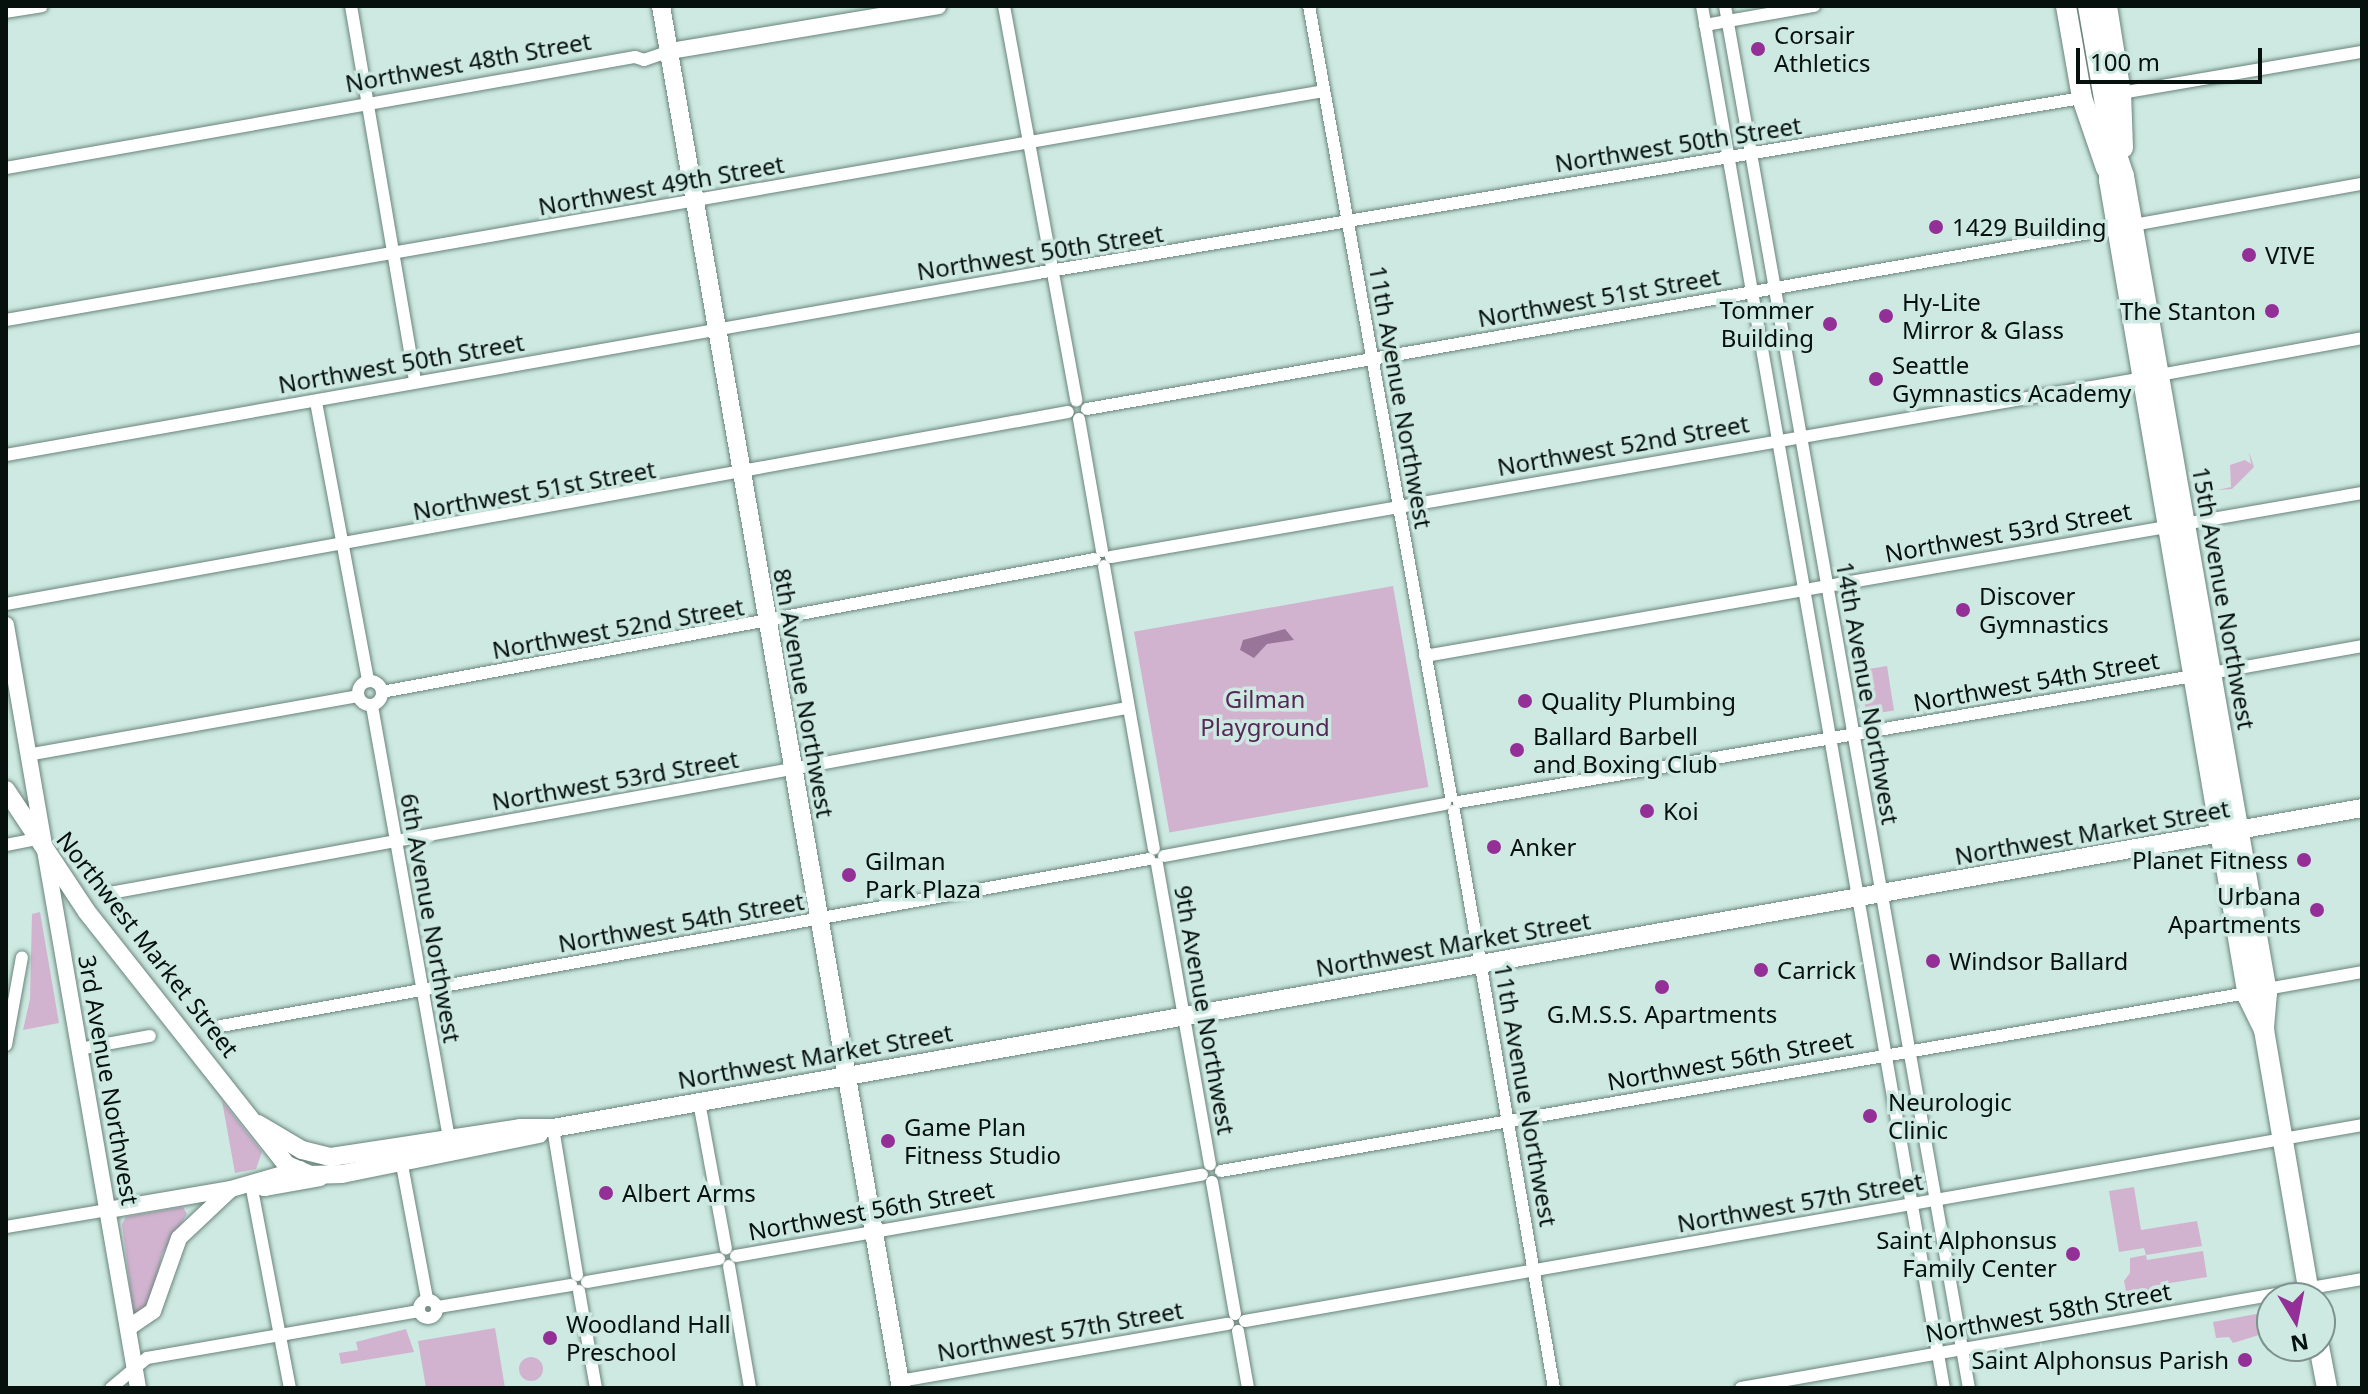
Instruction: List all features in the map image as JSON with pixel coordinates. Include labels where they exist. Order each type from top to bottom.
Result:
[{"type":"main road","name":"8th Avenue Northwest","points":[[661,6],[901,1384]]},
{"type":"main road","name":"15th Avenue Northwest","points":[[2066,6],[2082,98],[2117,178]]},
{"type":"main road","name":"15th Avenue Northwest","points":[[2088,6],[2307,1282]]},
{"type":"main road","name":"15th Avenue Northwest","points":[[2107,6],[2121,93],[2117,178]]},
{"type":"main road","name":"Northwest Market Street","points":[[6,790],[77,897],[258,1124],[269,1145],[298,1169],[342,1174],[402,1165],[525,1139],[553,1128]]},
{"type":"main road","name":"Northwest Market Street","points":[[258,1124],[316,1154],[369,1152],[449,1137],[553,1128],[2362,808]]},
{"type":"main road","points":[[2322,1362],[2327,1388]]},
{"type":"street","points":[[6,12],[42,6]]},
{"type":"street","points":[[351,6],[415,381]]},
{"type":"street","name":"Northwest 48th Street","points":[[6,168],[635,57],[644,60],[670,51],[938,6]]},
{"type":"street","points":[[1004,6],[1078,413]]},
{"type":"street","name":"11th Avenue Northwest","points":[[1309,6],[1554,1388]]},
{"type":"street","name":"14th Avenue Northwest","points":[[1702,6],[1944,1388]]},
{"type":"street","name":"14th Avenue Northwest","points":[[1725,6],[1799,437],[1828,585],[1879,894],[1969,1388]]},
{"type":"street","points":[[1705,25],[1814,6]]},
{"type":"street","points":[[2121,93],[2362,52]]},
{"type":"street","name":"Northwest 49th Street","points":[[6,320],[1323,91]]},
{"type":"street","name":"Northwest 50th Street","points":[[6,455],[717,329],[2082,98]]},
{"type":"street","name":"Northwest 51st Street","points":[[6,604],[2362,184]]},
{"type":"street","name":"Northwest 52nd Street","points":[[382,692],[1398,505],[2362,338]]},
{"type":"street","points":[[316,402],[368,681],[358,696]]},
{"type":"street","name":"9th Avenue Northwest","points":[[1078,413],[1248,1388]]},
{"type":"street","name":"Northwest 53rd Street","points":[[1425,656],[2362,493]]},
{"type":"street","name":"3rd Avenue Northwest","points":[[6,625],[39,843],[79,1049],[138,1388]]},
{"type":"street","name":"Northwest 54th Street","points":[[221,1026],[423,992],[1452,803],[2362,646]]},
{"type":"street","points":[[27,755],[358,696],[372,706],[382,692],[378,684],[368,681]]},
{"type":"street","name":"6th Avenue Northwest","points":[[372,706],[449,1137]]},
{"type":"street","name":"Northwest 53rd Street","points":[[110,893],[1127,708]]},
{"type":"street","points":[[18,809],[25,804],[31,780]]},
{"type":"street","points":[[6,845],[39,843]]},
{"type":"street","points":[[55,919],[77,897]]},
{"type":"street","points":[[6,1045],[22,957]]},
{"type":"street","name":"Northwest 56th Street","points":[[280,1335],[419,1311],[431,1318],[432,1303],[728,1258],[2362,972]]},
{"type":"street","points":[[79,1049],[150,1036]]},
{"type":"street","points":[[699,1102],[750,1388]]},
{"type":"street","name":"Northwest 57th Street","points":[[901,1384],[1236,1322],[2362,1125]]},
{"type":"street","points":[[553,1128],[596,1388]]},
{"type":"street","points":[[6,1227],[231,1189],[251,1184],[260,1177],[340,1165],[369,1152]]},
{"type":"street","points":[[402,1165],[432,1303]]},
{"type":"street","points":[[251,1184],[264,1188],[342,1174]]},
{"type":"street","points":[[251,1184],[290,1388]]},
{"type":"street","points":[[128,1328],[153,1311],[179,1238],[231,1189]]},
{"type":"street","name":"Northwest 58th Street","points":[[2336,1286],[2362,1279]]},
{"type":"street","name":"Northwest 58th Street","points":[[1741,1388],[2256,1299]]},
{"type":"street","points":[[111,1388],[147,1358],[280,1335]]},
{"type":"green space","points":[[2249,452],[2254,467],[2232,489],[2217,490],[2231,487],[2230,465],[2245,460],[2251,464]]},
{"type":"green space","name":"Gilman Playground","points":[[1393,586],[1428,787],[1169,833],[1134,632]]},
{"type":"green space","points":[[1887,666],[1894,710],[1866,715],[1859,670]]},
{"type":"green space","points":[[40,912],[59,1023],[23,1030],[30,999],[32,914]]},
{"type":"green space","points":[[222,1101],[262,1152],[256,1169],[235,1173]]},
{"type":"green space","points":[[2134,1187],[2141,1230],[2197,1221],[2202,1246],[2146,1255],[2144,1248],[2119,1252],[2109,1191]]},
{"type":"green space","points":[[183,1207],[187,1214],[162,1254],[151,1308],[134,1318],[122,1224],[126,1217]]},
{"type":"green space","points":[[2203,1251],[2207,1277],[2152,1286],[2153,1297],[2128,1301],[2124,1281],[2130,1273],[2130,1258],[2146,1255],[2147,1260]]},
{"type":"green space","points":[[2256,1314],[2256,1336],[2233,1343],[2229,1337],[2216,1338],[2213,1322]]},
{"type":"green space","points":[[495,1328],[505,1388],[426,1388],[418,1341]]},
{"type":"green space","points":[[406,1329],[414,1352],[341,1364],[339,1353],[358,1350],[356,1342]]},
{"type":"green space","points":[[531,1357],[539,1361],[543,1369],[539,1377],[531,1381],[523,1377],[519,1369],[523,1361]]},
{"type":"shaded area","points":[[1285,629],[1294,640],[1267,644],[1254,658],[1240,650],[1243,640]]},
{"type":"place","name":"Corsair Athletics","points":[[1758,49]]},
{"type":"place","name":"1429 Building","points":[[1936,227]]},
{"type":"place","name":"VIVE","points":[[2249,255]]},
{"type":"place","name":"The Stanton","points":[[2272,311]]},
{"type":"place","name":"Hy-Lite Mirror & Glass","points":[[1886,316]]},
{"type":"place","name":"Tommer Building","points":[[1830,324]]},
{"type":"place","name":"Seattle Gymnastics Academy","points":[[1876,379]]},
{"type":"place","name":"Discover Gymnastics","points":[[1963,610]]},
{"type":"place","name":"Quality Plumbing","points":[[1525,701]]},
{"type":"place","name":"Ballard Barbell and Boxing Club","points":[[1517,750]]},
{"type":"place","name":"Koi","points":[[1647,811]]},
{"type":"place","name":"Anker","points":[[1494,847]]},
{"type":"place","name":"Planet Fitness","points":[[2304,860]]},
{"type":"place","name":"Gilman Park Plaza","points":[[849,875]]},
{"type":"place","name":"Urbana Apartments","points":[[2317,910]]},
{"type":"place","name":"Windsor Ballard","points":[[1933,961]]},
{"type":"place","name":"Carrick","points":[[1761,970]]},
{"type":"place","name":"G.M.S.S. Apartments","points":[[1662,987]]},
{"type":"place","name":"Neurologic Clinic","points":[[1870,1116]]},
{"type":"place","name":"Game Plan Fitness Studio","points":[[888,1141]]},
{"type":"place","name":"Albert Arms","points":[[606,1193]]},
{"type":"place","name":"Saint Alphonsus Family Center","points":[[2073,1254]]},
{"type":"place","name":"Woodland Hall Preschool","points":[[550,1338]]},
{"type":"place","name":"Saint Alphonsus Parish","points":[[2245,1360]]}]
